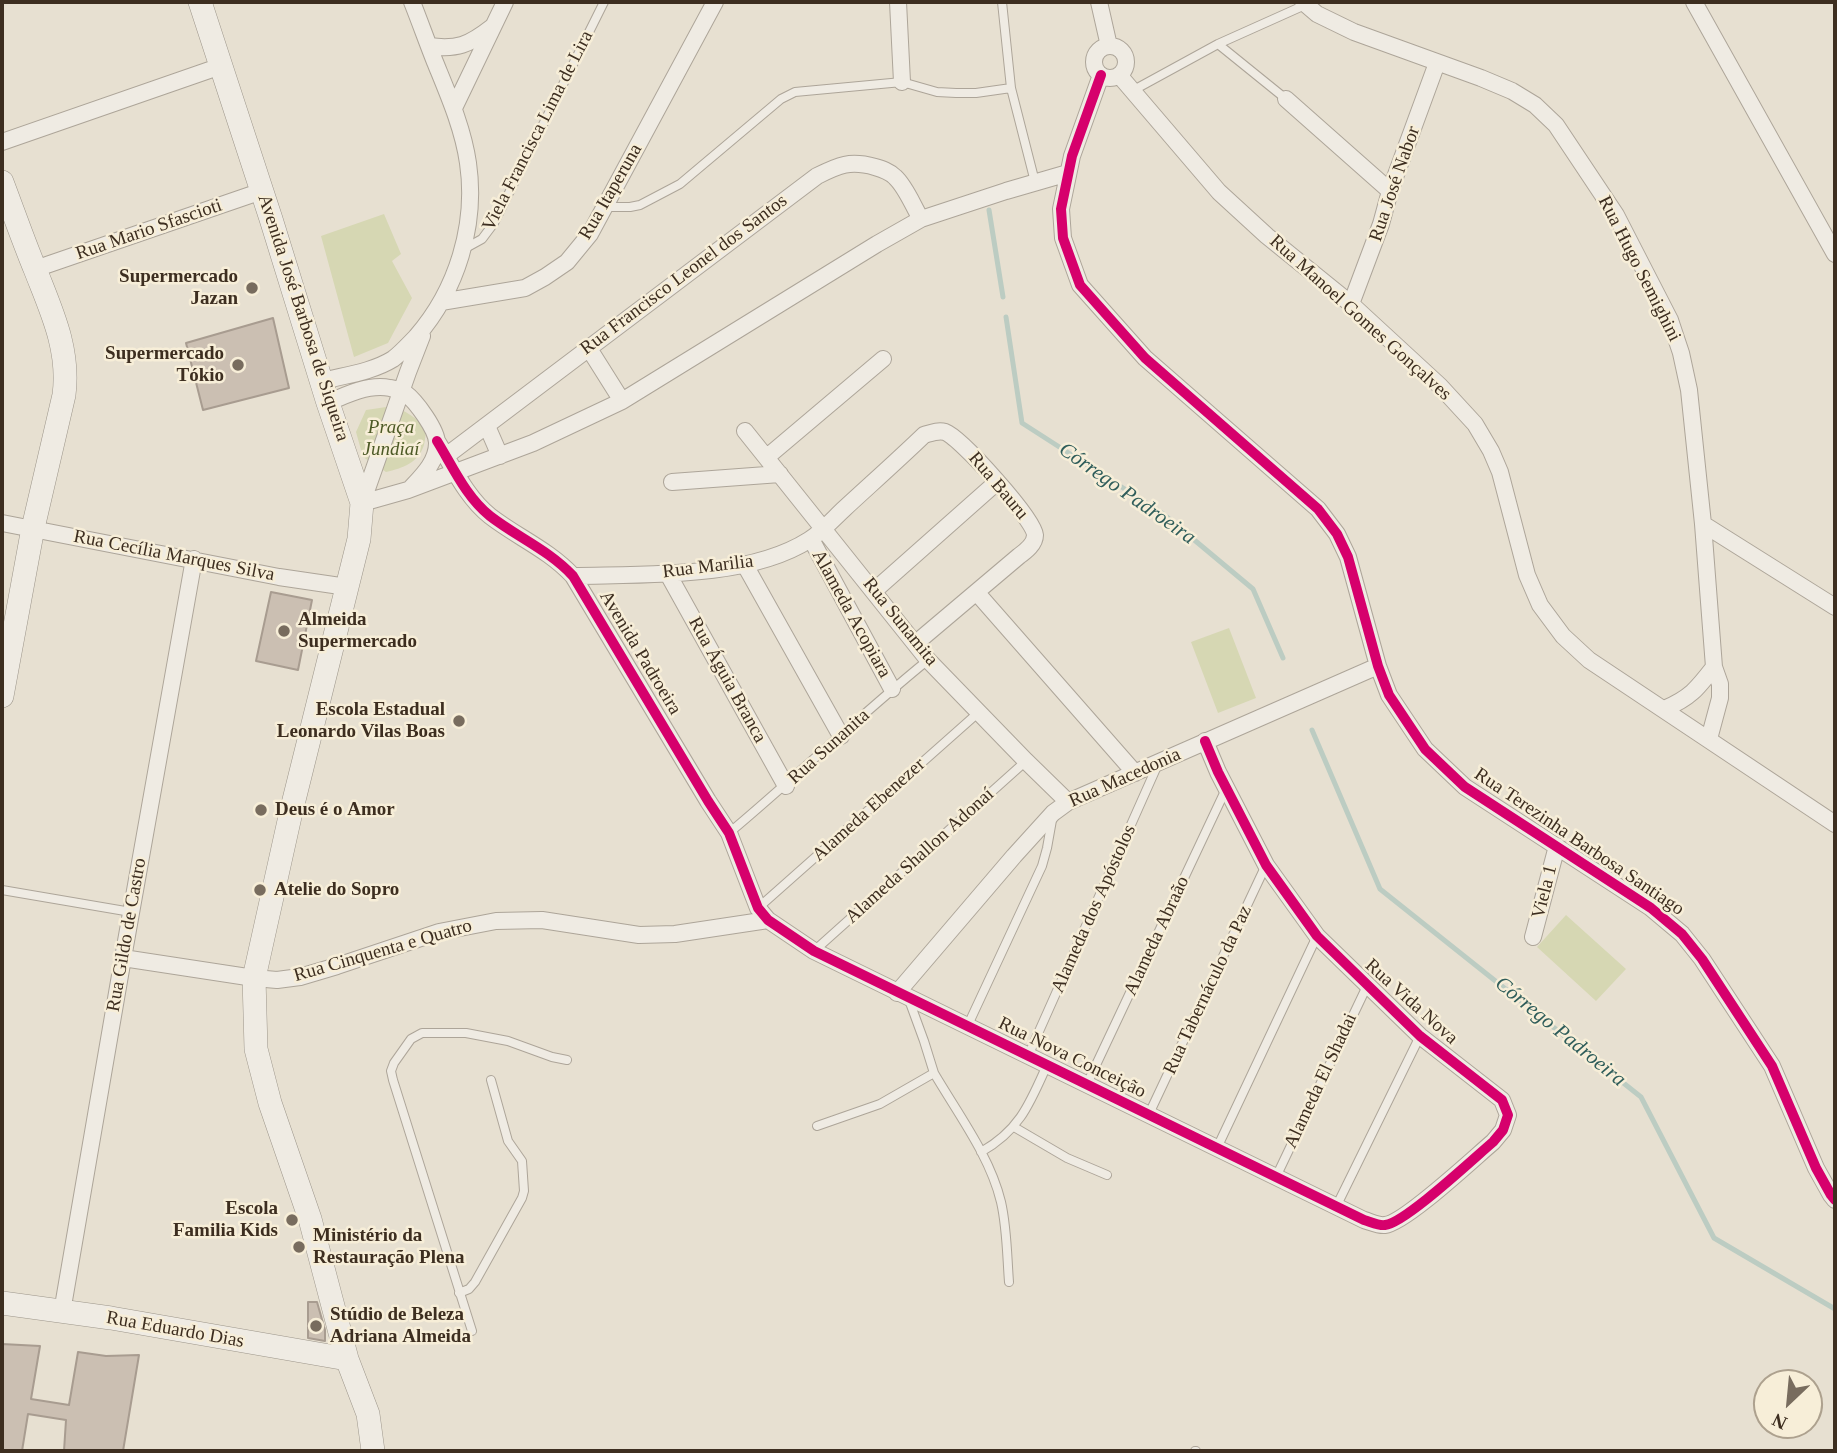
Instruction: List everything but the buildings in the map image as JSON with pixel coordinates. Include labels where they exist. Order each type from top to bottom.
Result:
[{"type":"main road","name":"Avenida José Barbosa de Siqueira","points":[[200,2],[362,503],[359,538],[294,798],[254,978],[256,1049],[270,1103],[310,1219],[347,1359],[368,1414],[373,1451]]},
{"type":"main road","points":[[2,182],[50,307],[64,352],[66,375],[2,690]]},
{"type":"main road","name":"Rua Eduardo Dias","points":[[2,1303],[111,1318],[347,1359]]},
{"type":"street","points":[[325,392],[396,357],[427,324],[454,278],[469,219],[471,189],[468,160],[454,108],[412,2]]},
{"type":"street","points":[[454,108],[505,2]]},
{"type":"street","name":"Rua Itaperuna","points":[[441,302],[525,288],[567,262],[590,234],[715,2]]},
{"type":"street","points":[[898,2],[902,82]]},
{"type":"street","points":[[1099,2],[1109,46]]},
{"type":"street","points":[[1694,2],[1835,254]]},
{"type":"street","name":"Rua Hugo Semighini","points":[[1304,3],[1317,14],[1354,32],[1512,90],[1535,105],[1556,125],[1616,215],[1670,320],[1689,390],[1714,667],[1720,684],[1720,698],[1709,738]]},
{"type":"street","points":[[429,46],[446,49],[462,46],[492,27]]},
{"type":"street","points":[[1109,46],[1119,48],[1126,57],[1126,67],[1119,75],[1109,78],[1096,70],[1094,59],[1099,50],[1109,46]]},
{"type":"street","name":"Rua José Nabor","points":[[1351,304],[1437,63]]},
{"type":"street","points":[[2,142],[221,66]]},
{"type":"street","name":"Rua Terezinha Barbosa Santiago","points":[[1101,75],[1072,156],[1061,209],[1063,238],[1080,285],[1145,358],[1318,509],[1337,534],[1348,557],[1378,666],[1389,695],[1425,749],[1465,787],[1651,908],[1682,934],[1772,1066],[1816,1168],[1835,1200]]},
{"type":"street","name":"Rua Manoel Gomes Gonçalves","points":[[1119,75],[1219,192],[1267,236],[1351,304],[1440,386],[1475,424],[1492,451],[1500,472],[1531,585],[1540,605],[1563,636],[1589,660],[1835,824]]},
{"type":"street","points":[[1286,99],[1390,191]]},
{"type":"street","name":"Rua Francisco Leonel dos Santos","points":[[442,448],[487,426],[817,176],[836,166],[863,164],[884,170],[895,177],[921,219]]},
{"type":"street","points":[[362,503],[408,490],[500,456],[622,401],[921,219],[1068,173]]},
{"type":"street","name":"Rua Mario Sfascioti","points":[[35,269],[262,191]]},
{"type":"street","points":[[362,503],[427,324]]},
{"type":"street","points":[[589,347],[622,401]]},
{"type":"street","points":[[767,457],[883,359]]},
{"type":"street","points":[[325,392],[348,394],[372,387],[388,387],[402,391],[414,402],[429,422],[442,448],[426,472],[408,490]]},
{"type":"street","points":[[487,426],[500,456]]},
{"type":"street","name":"Rua Sunamita","points":[[745,431],[928,660],[1068,802]]},
{"type":"street","name":"Rua Bauru","points":[[916,643],[1031,546],[1035,535],[1033,528],[997,482],[955,437],[936,431],[924,435]]},
{"type":"street","name":"Rua Marilia","points":[[573,576],[668,573],[745,565],[780,554],[811,539],[924,435]]},
{"type":"street","name":"Avenida Padroeira","points":[[442,448],[473,499],[489,515],[544,551],[573,576],[729,833],[763,914]]},
{"type":"street","points":[[672,482],[780,474]]},
{"type":"street","points":[[874,591],[997,482]]},
{"type":"street","name":"Rua Cecília Marques Silva","points":[[2,523],[279,577],[347,587]]},
{"type":"street","points":[[1703,524],[1835,607]]},
{"type":"street","name":"Alameda Acopiara","points":[[811,539],[892,689]]},
{"type":"street","name":"Rua Gildo de Castro","points":[[62,1312],[194,559]]},
{"type":"street","points":[[745,565],[841,736]]},
{"type":"street","name":"Rua Águia Branca","points":[[668,573],[786,786]]},
{"type":"street","points":[[977,593],[1135,772]]},
{"type":"street","name":"Rua Macedonia","points":[[903,996],[1053,813],[1068,802],[1378,666]]},
{"type":"street","points":[[1664,709],[1683,701],[1714,667]]},
{"type":"street","name":"Rua Vida Nova","points":[[1205,741],[1266,865],[1317,936],[1420,1036],[1502,1100],[1508,1115],[1503,1130],[1493,1142],[1406,1215],[1384,1226],[1364,1220]]},
{"type":"street","name":"Viela 1","points":[[1534,937],[1557,846]]},
{"type":"street","name":"Rua Cinquenta e Quatro","points":[[123,958],[277,980],[300,977],[439,932],[496,920],[542,920],[651,935],[675,934],[763,914]]},
{"type":"street","name":"Rua Nova Conceição","points":[[763,914],[814,951],[1364,1220]]},
{"type":"lane","name":"Viela Francisca Lima de Lira","points":[[462,250],[482,239],[494,223],[604,2]]},
{"type":"lane","points":[[1002,2],[1012,88],[1035,182]]},
{"type":"lane","points":[[1132,91],[1218,44],[1304,3]]},
{"type":"lane","points":[[1218,44],[1286,99]]},
{"type":"lane","points":[[605,207],[640,205],[680,184],[781,99],[795,92],[902,82],[946,93],[976,93],[1012,88]]},
{"type":"lane","name":"Rua Sunanita","points":[[729,833],[928,660]]},
{"type":"lane","name":"Alameda Ebenezer","points":[[763,914],[979,712]]},
{"type":"lane","name":"Alameda Shallon Adonaí","points":[[814,951],[1026,761]]},
{"type":"lane","name":"Alameda dos Apóstolos","points":[[1028,1056],[1159,762]]},
{"type":"lane","name":"Alameda Abraão","points":[[1087,1084],[1226,788]]},
{"type":"lane","points":[[967,1027],[1042,866],[1053,813]]},
{"type":"lane","name":"Rua Tabernáculo da Paz","points":[[1149,1114],[1266,865]]},
{"type":"lane","points":[[2,890],[131,912]]},
{"type":"lane","points":[[1217,1147],[1317,936]]},
{"type":"lane","name":"Alameda El Shadai","points":[[1276,1177],[1367,986]]},
{"type":"lane","points":[[903,996],[924,1041],[934,1073],[987,1161],[1001,1201],[1009,1282]]},
{"type":"lane","points":[[472,1331],[391,1071],[411,1039],[422,1032],[466,1033],[508,1041],[567,1060]]},
{"type":"lane","points":[[1336,1207],[1420,1036]]},
{"type":"lane","points":[[981,1152],[1014,1127],[1030,1103],[1047,1065]]},
{"type":"lane","points":[[817,1126],[880,1104],[934,1073]]},
{"type":"lane","points":[[459,1293],[469,1289],[475,1282],[524,1191],[522,1161],[508,1141],[491,1080]]},
{"type":"lane","points":[[1014,1127],[1067,1158],[1107,1175]]},
{"type":"green space","points":[[384,214],[401,254],[392,261],[412,298],[388,343],[354,357],[321,236]]},
{"type":"green space","name":"Praça Jundiaí","points":[[393,406],[418,421],[425,431],[425,436],[424,445],[414,460],[386,472],[363,457],[356,432],[366,410]]},
{"type":"green space","points":[[1229,628],[1256,698],[1218,713],[1191,642]]},
{"type":"green space","points":[[1566,915],[1626,969],[1596,1001],[1537,947]]},
{"type":"waterway","name":"Córrego Padroeira","points":[[989,210],[1003,297]]},
{"type":"waterway","name":"Córrego Padroeira","points":[[1006,317],[1022,423],[1162,513],[1253,589],[1283,658]]},
{"type":"waterway","name":"Córrego Padroeira","points":[[1312,730],[1380,889],[1641,1097],[1714,1238],[1835,1309]]},
{"type":"cycle path","points":[[1101,75],[1072,156],[1061,209],[1063,238],[1080,285],[1145,358],[1318,509],[1337,534],[1348,557],[1378,666],[1389,695],[1425,749],[1465,787],[1651,908],[1682,934],[1702,959],[1772,1066],[1816,1168],[1835,1200]]},
{"type":"cycle path","points":[[437,441],[460,481],[481,508],[500,524],[554,559],[573,576],[729,833],[758,908],[768,920],[814,951],[1364,1220],[1383,1225],[1395,1222],[1423,1202],[1493,1142],[1503,1130],[1508,1115],[1502,1100],[1420,1036],[1317,936],[1266,865],[1205,741]]},
{"type":"place","name":"Supermercado Jazan","points":[[252,288]]},
{"type":"place","name":"Supermercado Tókio","points":[[238,365]]},
{"type":"place","name":"Almeida Supermercado","points":[[284,631]]},
{"type":"place","name":"Escola Estadual Leonardo Vilas Boas","points":[[459,721]]},
{"type":"place","name":"Deus é o Amor","points":[[261,810]]},
{"type":"place","name":"Atelie do Sopro","points":[[260,890]]},
{"type":"place","name":"Escola Familia Kids","points":[[292,1220]]},
{"type":"place","name":"Ministério da Restauração Plena","points":[[299,1247]]},
{"type":"place","name":"Stúdio de Beleza Adriana Almeida","points":[[316,1326]]}]
